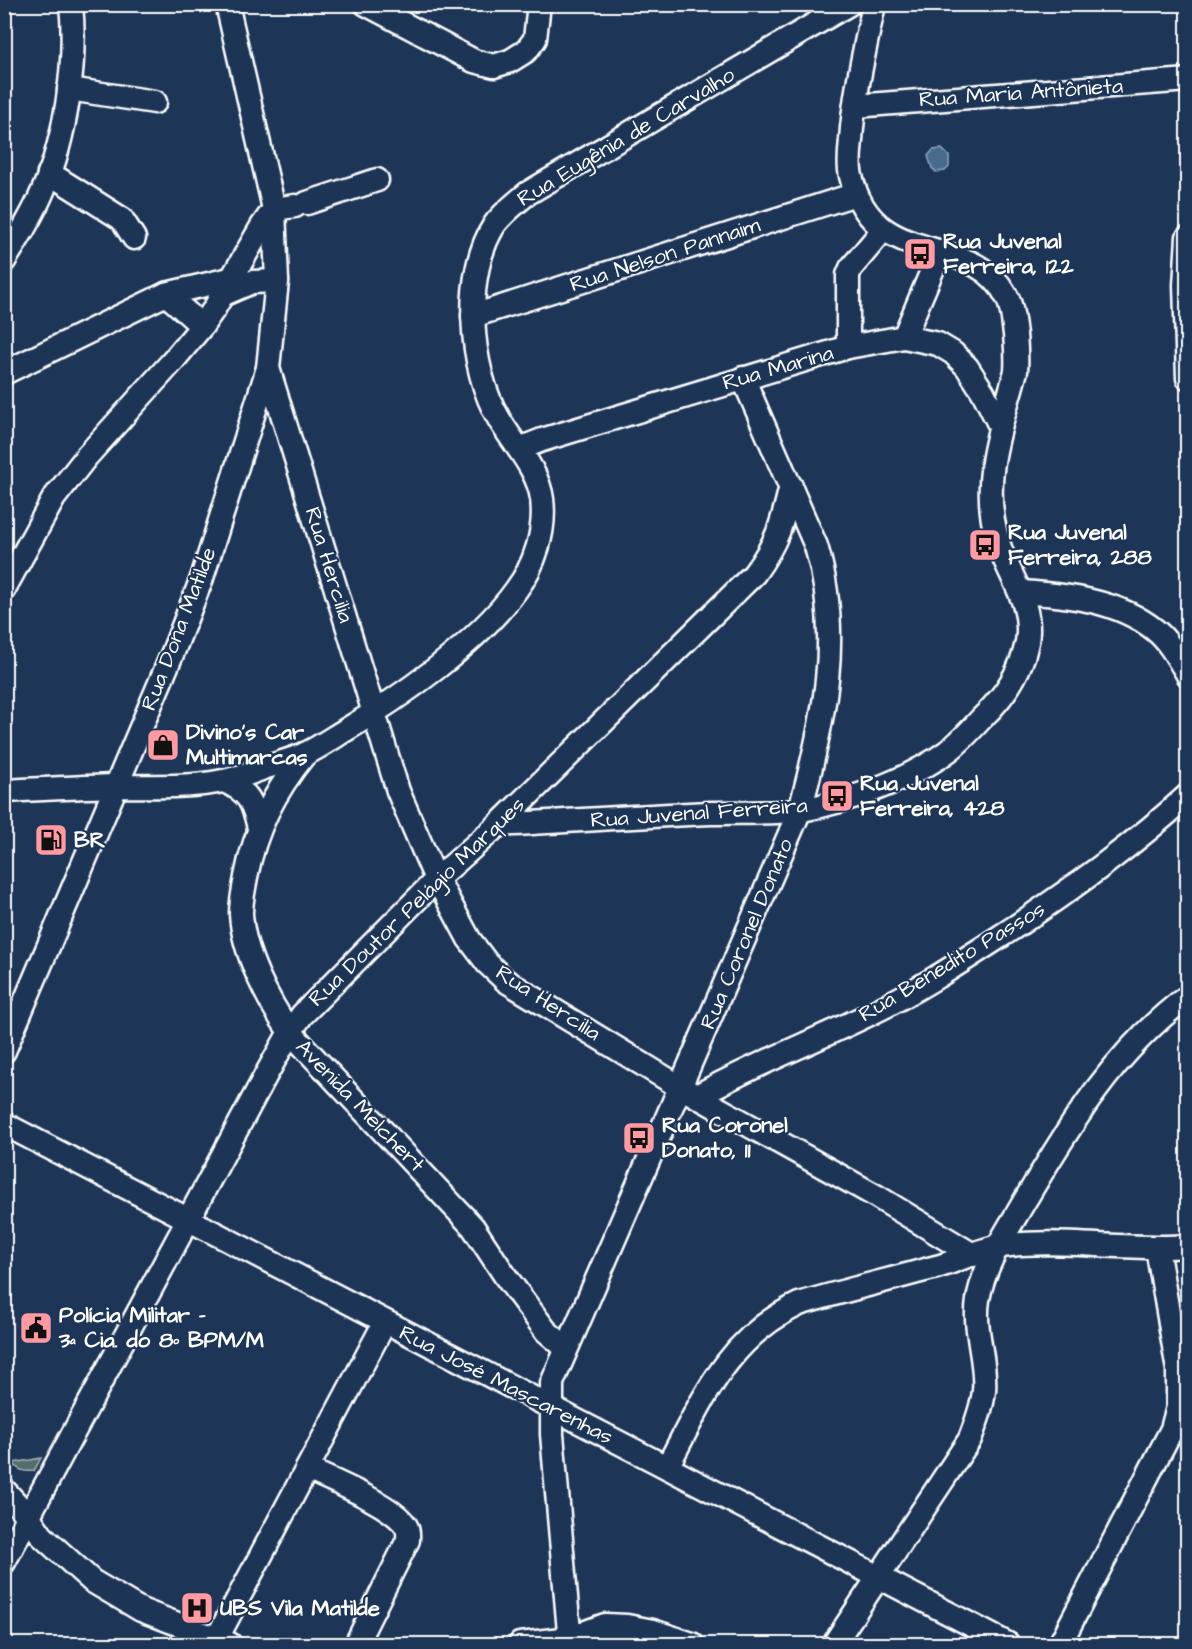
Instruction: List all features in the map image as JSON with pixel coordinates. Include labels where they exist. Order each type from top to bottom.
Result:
[{"type":"street","points":[[4,261],[43,192],[64,118],[74,32],[71,4]]},
{"type":"street","points":[[227,4],[233,38],[292,206],[277,281],[268,368]]},
{"type":"street","points":[[366,4],[474,61],[494,66],[510,61],[526,51],[535,39],[540,5]]},
{"type":"street","name":"Rua Eugênia de Carvalho","points":[[4,791],[115,786],[170,787],[224,781],[305,754],[374,713],[439,666],[478,631],[517,590],[537,552],[542,526],[542,498],[533,473],[498,418],[484,385],[477,352],[473,316],[475,283],[484,247],[496,224],[528,193],[849,4]]},
{"type":"street","name":"Rua Juvenal Ferreira","points":[[498,825],[800,810],[858,795],[891,782],[948,751],[990,711],[1007,690],[1018,670],[1027,642],[1027,617],[1021,592],[1002,557],[991,512],[990,482],[993,452],[1016,371],[1013,316],[1008,300],[991,275],[956,255],[904,241],[883,230],[856,194],[850,175],[852,124],[874,4]]},
{"type":"street","name":"Rua Maria Antônieta","points":[[855,106],[1188,80]]},
{"type":"street","points":[[69,89],[155,102]]},
{"type":"street","points":[[49,173],[122,219],[134,238]]},
{"type":"street","points":[[4,589],[54,498],[87,456],[202,326],[226,287],[292,206],[377,180]]},
{"type":"street","name":"Rua Nelson Pannaim","points":[[473,316],[856,194]]},
{"type":"street","points":[[848,347],[849,272],[883,230]]},
{"type":"street","points":[[1188,237],[1185,285],[1188,378]]},
{"type":"street","points":[[904,337],[940,252]]},
{"type":"street","points":[[4,373],[166,294],[252,282],[277,281]]},
{"type":"street","points":[[166,294],[202,326]]},
{"type":"street","name":"Rua Marina","points":[[519,449],[848,347],[904,337],[938,344],[953,353],[967,366],[1000,426]]},
{"type":"street","name":"Rua Hercilia","points":[[268,368],[398,791],[437,879],[470,939],[487,963],[506,981],[689,1091],[876,1196],[973,1255]]},
{"type":"street","name":"Rua Dona Matilde","points":[[4,1051],[173,652],[202,578],[268,368]]},
{"type":"street","name":"Rua Coronel Donato","points":[[551,1407],[552,1383],[566,1348],[689,1091],[800,810],[818,744],[829,674],[830,633],[823,569],[791,486],[743,378]]},
{"type":"street","name":"Rua Doutor Pelágio Marques","points":[[4,1562],[290,1032],[302,1015],[437,879],[498,825],[754,574],[769,553],[782,526],[791,486]]},
{"type":"street","points":[[1021,592],[1050,594],[1101,603],[1140,621],[1155,630],[1166,642],[1188,675]]},
{"type":"street","name":"Avenida Melchert","points":[[305,754],[286,777],[270,803],[259,828],[248,867],[241,915],[258,976],[275,1012],[290,1032],[473,1227],[546,1331],[566,1348]]},
{"type":"street","points":[[224,781],[246,794],[255,808],[259,828]]},
{"type":"street","name":"Rua Benedito Passos","points":[[689,1091],[743,1072],[870,1014],[976,952],[1118,854],[1188,795]]},
{"type":"street","points":[[834,1644],[970,1439],[979,1417],[985,1389],[978,1303],[984,1274],[998,1247],[1042,1173],[1104,1077],[1164,1013],[1188,996]]},
{"type":"street","name":"Rua José Mascarenhas","points":[[4,1124],[1008,1644]]},
{"type":"street","points":[[667,1467],[711,1385],[734,1352],[754,1331],[780,1313],[799,1304],[998,1247],[1061,1245],[1157,1248],[1188,1246]]},
{"type":"street","points":[[1060,1644],[1172,1429],[1178,1407],[1178,1370],[1157,1248]]},
{"type":"street","points":[[4,1491],[25,1526],[92,1581],[141,1610],[224,1642],[307,1469],[385,1322]]},
{"type":"street","points":[[551,1407],[570,1641]]},
{"type":"street","points":[[307,1469],[391,1512],[403,1522],[409,1531],[408,1540],[357,1644]]},
{"type":"street","points":[[520,1644],[570,1641],[598,1626],[627,1626],[652,1631],[692,1644]]},
{"type":"green space","points":[[41,1458],[34,1471],[22,1470],[13,1463]]},
{"type":"water","points":[[942,149],[949,156],[949,167],[945,171],[936,172],[928,156],[933,150]]},
{"type":"place","name":"Rua Juvenal Ferreira, 122","points":[[920,254]]},
{"type":"place","name":"Rua Juvenal Ferreira, 288","points":[[985,545]]},
{"type":"place","name":"Divino's Car Multimarcas","points":[[163,745]]},
{"type":"place","name":"Rua Juvenal Ferreira, 428","points":[[837,796]]},
{"type":"place","name":"BR","points":[[51,840]]},
{"type":"place","name":"Rua Coronel Donato, 11","points":[[639,1138]]},
{"type":"place","name":"Polícia Militar - 3ª Cia. do 8º BPM/M","points":[[36,1328]]},
{"type":"place","name":"UBS Vila Matilde","points":[[197,1608]]}]
